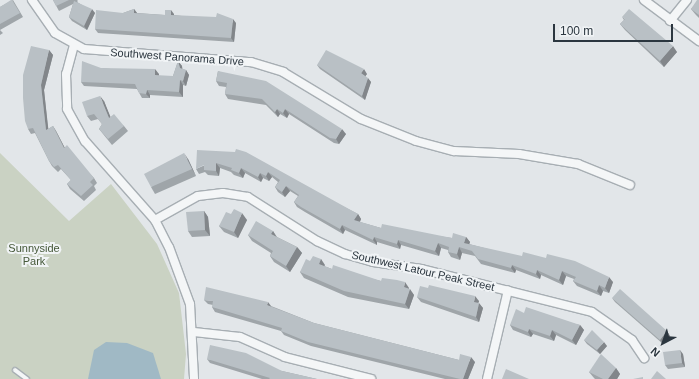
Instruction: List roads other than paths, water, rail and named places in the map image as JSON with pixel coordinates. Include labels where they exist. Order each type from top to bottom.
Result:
[{"type":"street","name":"Southwest Panorama Drive","points":[[32,0],[49,26],[74,45],[100,52],[251,62],[282,72],[361,119],[416,141],[454,151],[519,154],[578,164],[630,185]]},
{"type":"street","points":[[644,0],[670,21],[699,41]]},
{"type":"street","points":[[670,21],[686,0]]},
{"type":"street","points":[[74,45],[65,96],[72,122],[155,220],[182,277],[194,332],[194,379]]},
{"type":"street","name":"Southwest Latour Peak Street","points":[[155,220],[198,196],[223,193],[248,197],[317,241],[345,254],[508,290],[592,312],[632,340],[644,358]]},
{"type":"street","points":[[487,379],[508,290]]},
{"type":"street","points":[[194,332],[240,337],[285,357],[371,379]]},
{"type":"lane","points":[[15,370],[27,379]]},
{"type":"water","points":[[106,342],[127,343],[153,353],[161,379],[88,379],[94,350]]},
{"type":"park label","name":"Sunnyside Park","points":[[34,255]]}]
